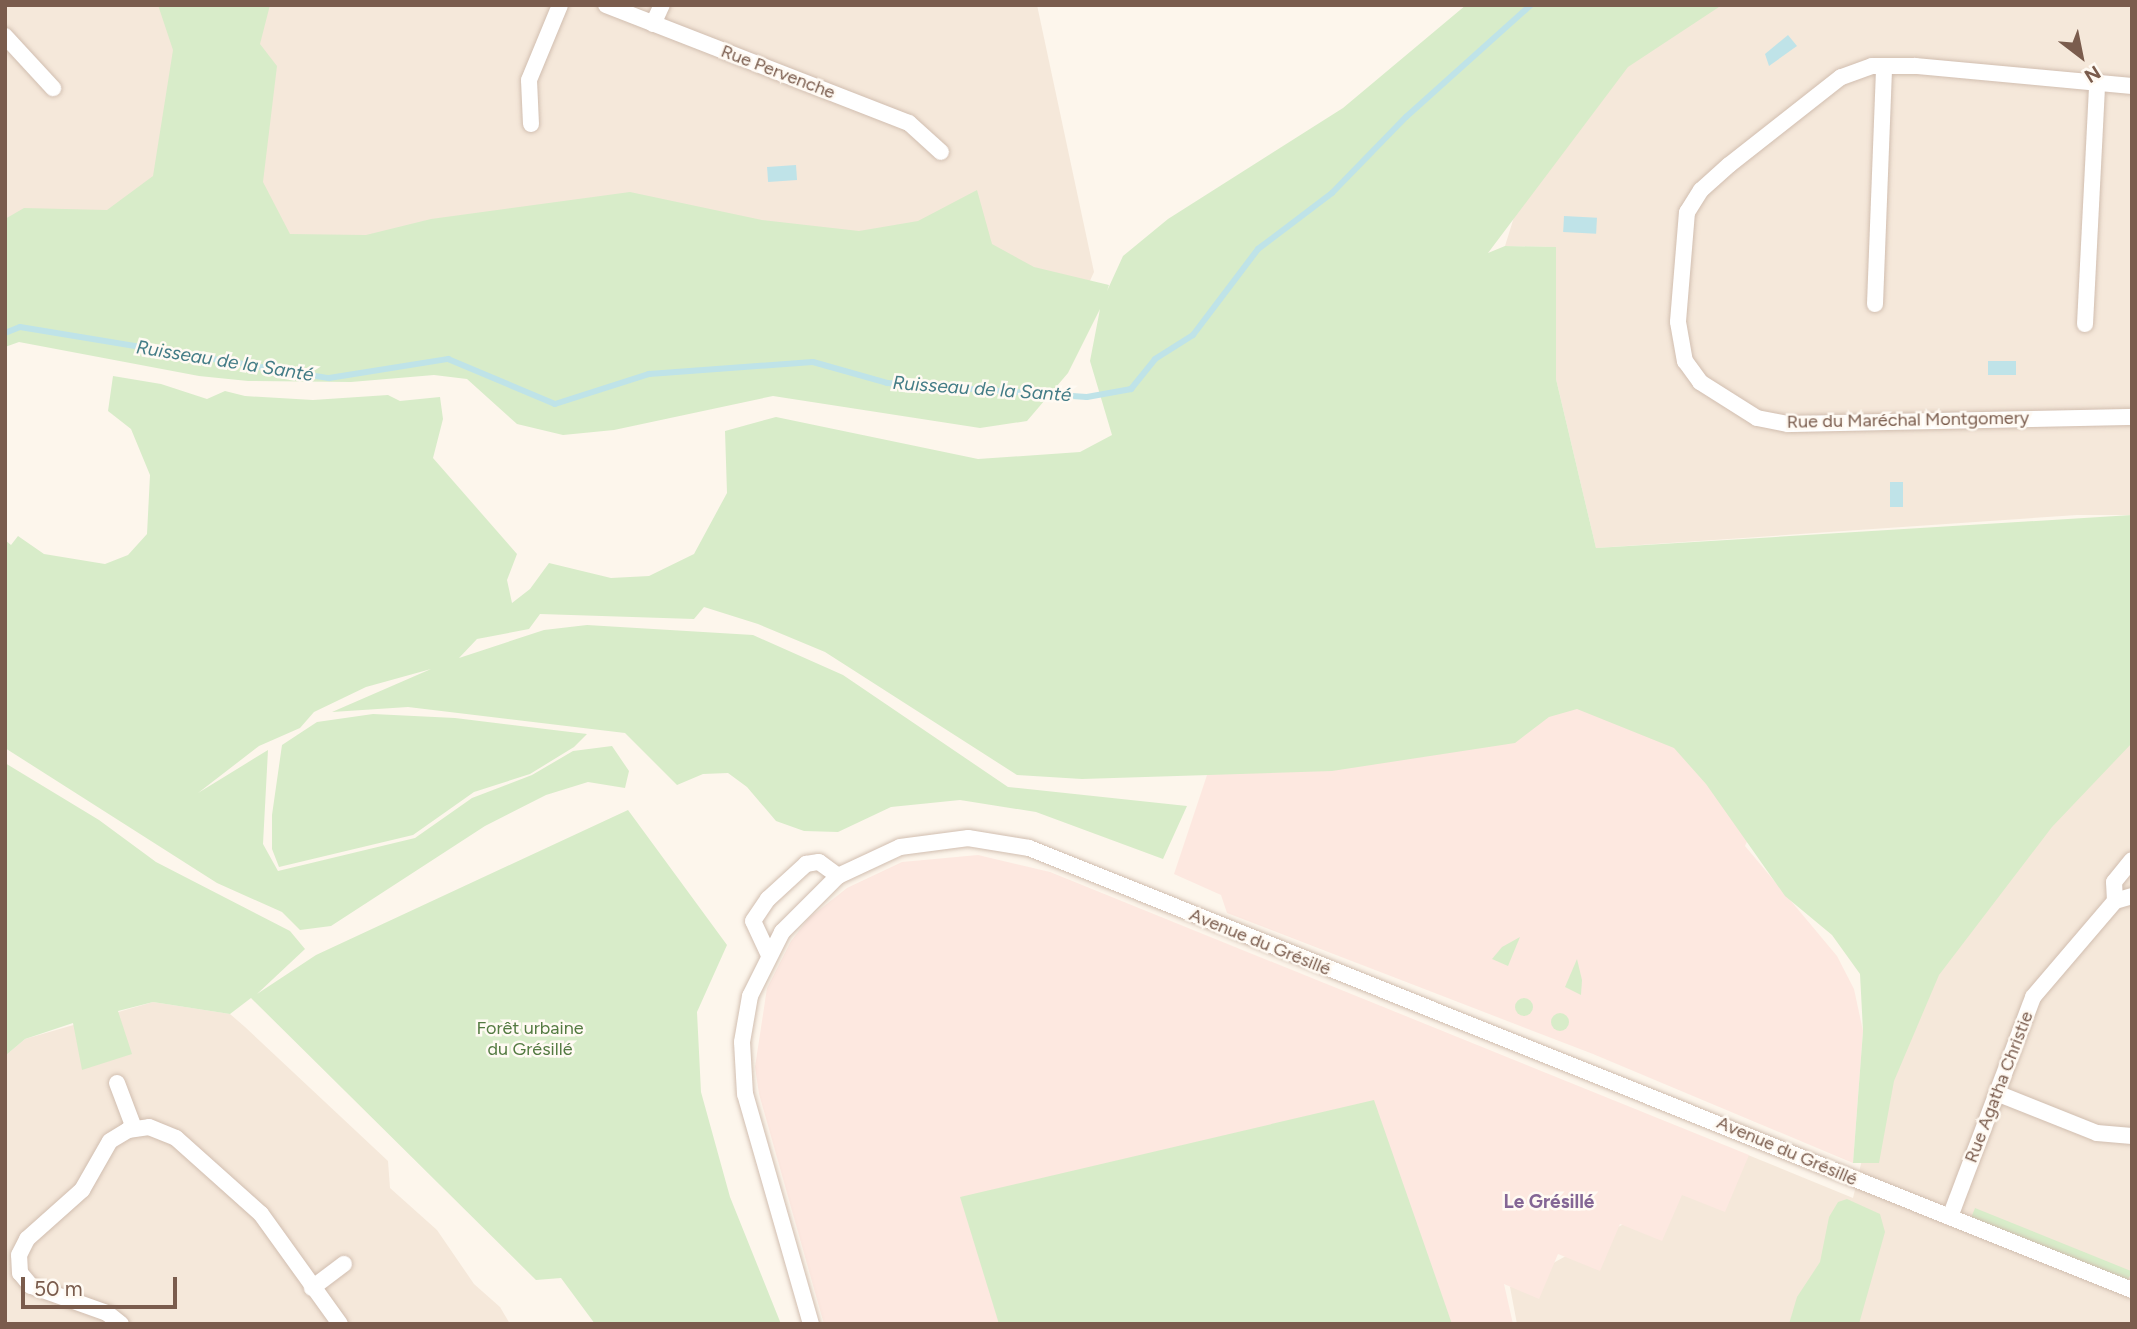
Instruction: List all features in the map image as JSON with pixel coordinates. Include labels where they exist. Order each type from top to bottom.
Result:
[{"type":"street","points":[[531,124],[529,80],[560,5]]},
{"type":"street","name":"Rue Pervenche","points":[[606,5],[909,123],[941,152]]},
{"type":"street","points":[[653,24],[662,5]]},
{"type":"street","points":[[5,36],[53,88]]},
{"type":"street","points":[[1875,304],[1884,66]]},
{"type":"street","name":"Rue du Maréchal Montgomery","points":[[2132,86],[1884,66],[1857,69],[1841,77],[1701,190],[1687,212],[1678,322],[1685,361],[1700,382],[1730,404],[1757,418],[1788,424],[2132,417]]},
{"type":"street","points":[[2085,324],[2097,84]]},
{"type":"street","name":"Avenue du Grésillé","points":[[811,1324],[745,1094],[742,1068],[745,1019],[768,953],[797,912],[838,876],[878,854],[922,842],[968,838],[1029,848],[2132,1290]]},
{"type":"street","name":"Rue Agatha Christie","points":[[1950,1217],[1999,1094],[2033,997],[2115,901],[2114,882],[2132,860]]},
{"type":"street","points":[[768,953],[753,921],[768,899],[806,864],[819,862],[838,876]]},
{"type":"street","points":[[2115,901],[2132,896]]},
{"type":"street","points":[[117,1083],[134,1128]]},
{"type":"street","points":[[1999,1094],[2097,1133],[2132,1136]]},
{"type":"street","points":[[121,1324],[107,1313],[30,1286],[18,1264],[27,1238],[82,1190],[110,1142],[134,1128],[168,1132],[231,1184],[261,1214],[340,1324]]},
{"type":"street","points":[[312,1288],[344,1264]]},
{"type":"shaded area","points":[[5,5],[1037,5],[1094,272],[1050,368],[5,315]]},
{"type":"shaded area","points":[[1580,5],[2132,5],[2132,515],[2077,515],[1596,548],[1556,379],[1556,247],[1505,246]]},
{"type":"shaded area","points":[[2132,580],[2132,1324],[1517,1324],[1510,1287],[1748,1155],[1853,1198],[1880,1083]]},
{"type":"shaded area","points":[[1649,681],[1749,837],[1745,846],[1837,956],[1854,989],[1863,1031],[1853,1163],[1593,1054],[1227,913],[1221,895],[1174,874],[1211,763]]},
{"type":"shaded area","points":[[978,855],[1050,872],[1749,1155],[1725,1212],[1682,1195],[1662,1241],[1620,1224],[1600,1271],[1558,1254],[1539,1299],[1504,1284],[1513,1324],[824,1324],[759,1094],[755,1067],[767,988],[791,941],[809,918],[847,888],[902,862]]},
{"type":"shaded area","points":[[153,1002],[230,1014],[245,1027],[388,1161],[390,1188],[437,1230],[474,1284],[500,1307],[510,1324],[5,1324],[5,1056],[25,1039]]},
{"type":"green space","points":[[158,5],[270,5],[260,44],[277,66],[263,182],[290,234],[366,235],[431,219],[630,192],[762,220],[859,231],[918,221],[977,190],[992,244],[1034,267],[1109,285],[1107,291],[1123,256],[1168,219],[1343,108],[1466,5],[1722,5],[1628,67],[1488,253],[1505,246],[1556,247],[1556,379],[1596,548],[2132,515],[2132,743],[2052,827],[1939,975],[1894,1081],[1879,1163],[1853,1163],[1863,1031],[1860,974],[1832,935],[1785,896],[1706,784],[1674,748],[1577,709],[1549,717],[1515,743],[1332,771],[1082,779],[1017,775],[825,652],[758,624],[704,607],[694,619],[540,614],[529,629],[477,639],[459,658],[544,630],[587,625],[753,635],[843,675],[1008,787],[1187,806],[1163,859],[1036,812],[960,800],[891,807],[838,832],[804,831],[776,821],[747,787],[728,773],[703,774],[677,785],[625,733],[408,707],[332,712],[431,669],[366,687],[314,712],[300,728],[259,746],[198,793],[268,750],[263,844],[278,871],[415,838],[472,798],[532,775],[573,751],[612,746],[629,771],[625,788],[588,782],[546,795],[485,826],[331,926],[300,930],[282,912],[217,883],[5,748],[5,540],[11,545],[18,536],[44,554],[105,564],[128,555],[147,534],[150,475],[131,429],[108,411],[113,376],[161,384],[207,399],[225,391],[245,396],[313,400],[388,395],[400,401],[440,397],[443,419],[433,458],[517,554],[507,580],[512,603],[530,589],[549,563],[611,578],[649,576],[694,554],[727,493],[725,431],[776,417],[978,459],[1080,452],[1112,435],[1090,361],[1100,309],[1068,373],[1027,421],[980,428],[773,396],[614,430],[563,435],[517,424],[467,379],[434,375],[351,382],[248,381],[199,376],[19,342],[5,347],[5,219],[24,208],[107,210],[153,176],[173,50]]},
{"type":"green space","points":[[373,714],[455,718],[587,734],[574,747],[530,774],[474,792],[413,835],[279,867],[272,849],[272,815],[282,745],[317,722]]},
{"type":"green space","name":"Forêt urbaine du Grésillé","points":[[5,763],[99,820],[156,862],[290,931],[305,949],[257,994],[316,955],[628,810],[727,945],[697,1012],[701,1092],[730,1197],[781,1324],[595,1324],[561,1278],[536,1280],[251,998],[230,1014],[153,1002],[118,1011],[132,1054],[82,1070],[73,1023],[25,1039],[5,1056]]},
{"type":"green space","points":[[1520,937],[1508,966],[1492,959],[1502,947]]},
{"type":"green space","points":[[1577,959],[1582,980],[1581,995],[1565,987]]},
{"type":"green space","points":[[1520,998],[1528,998],[1533,1007],[1531,1014],[1520,1016],[1515,1011],[1515,1003]]},
{"type":"green space","points":[[1556,1013],[1564,1013],[1569,1022],[1567,1029],[1556,1031],[1551,1026],[1551,1018]]},
{"type":"green space","points":[[1374,1100],[1452,1324],[999,1324],[960,1197]]},
{"type":"green space","points":[[1847,1199],[1880,1214],[1885,1232],[1859,1324],[1789,1324],[1797,1297],[1820,1262],[1829,1217],[1838,1202]]},
{"type":"green space","points":[[1975,1208],[2132,1271],[2128,1281],[1971,1217]]},
{"type":"water","points":[[1788,35],[1797,46],[1769,66],[1765,54]]},
{"type":"water","points":[[796,165],[797,180],[768,182],[767,167]]},
{"type":"water","points":[[1564,216],[1597,218],[1596,234],[1563,232]]},
{"type":"water","points":[[1988,361],[2016,361],[2016,375],[1988,375]]},
{"type":"water","points":[[1890,482],[1903,482],[1903,507],[1890,507]]},
{"type":"waterway","name":"Ruisseau de la Santé","points":[[5,333],[20,327],[329,378],[448,359],[555,404],[649,374],[813,362],[887,383],[1087,397],[1131,389],[1155,359],[1193,335],[1258,249],[1332,193],[1406,117],[1531,5]]},
{"type":"district","name":"Le Grésillé","points":[[1549,1202]]}]
